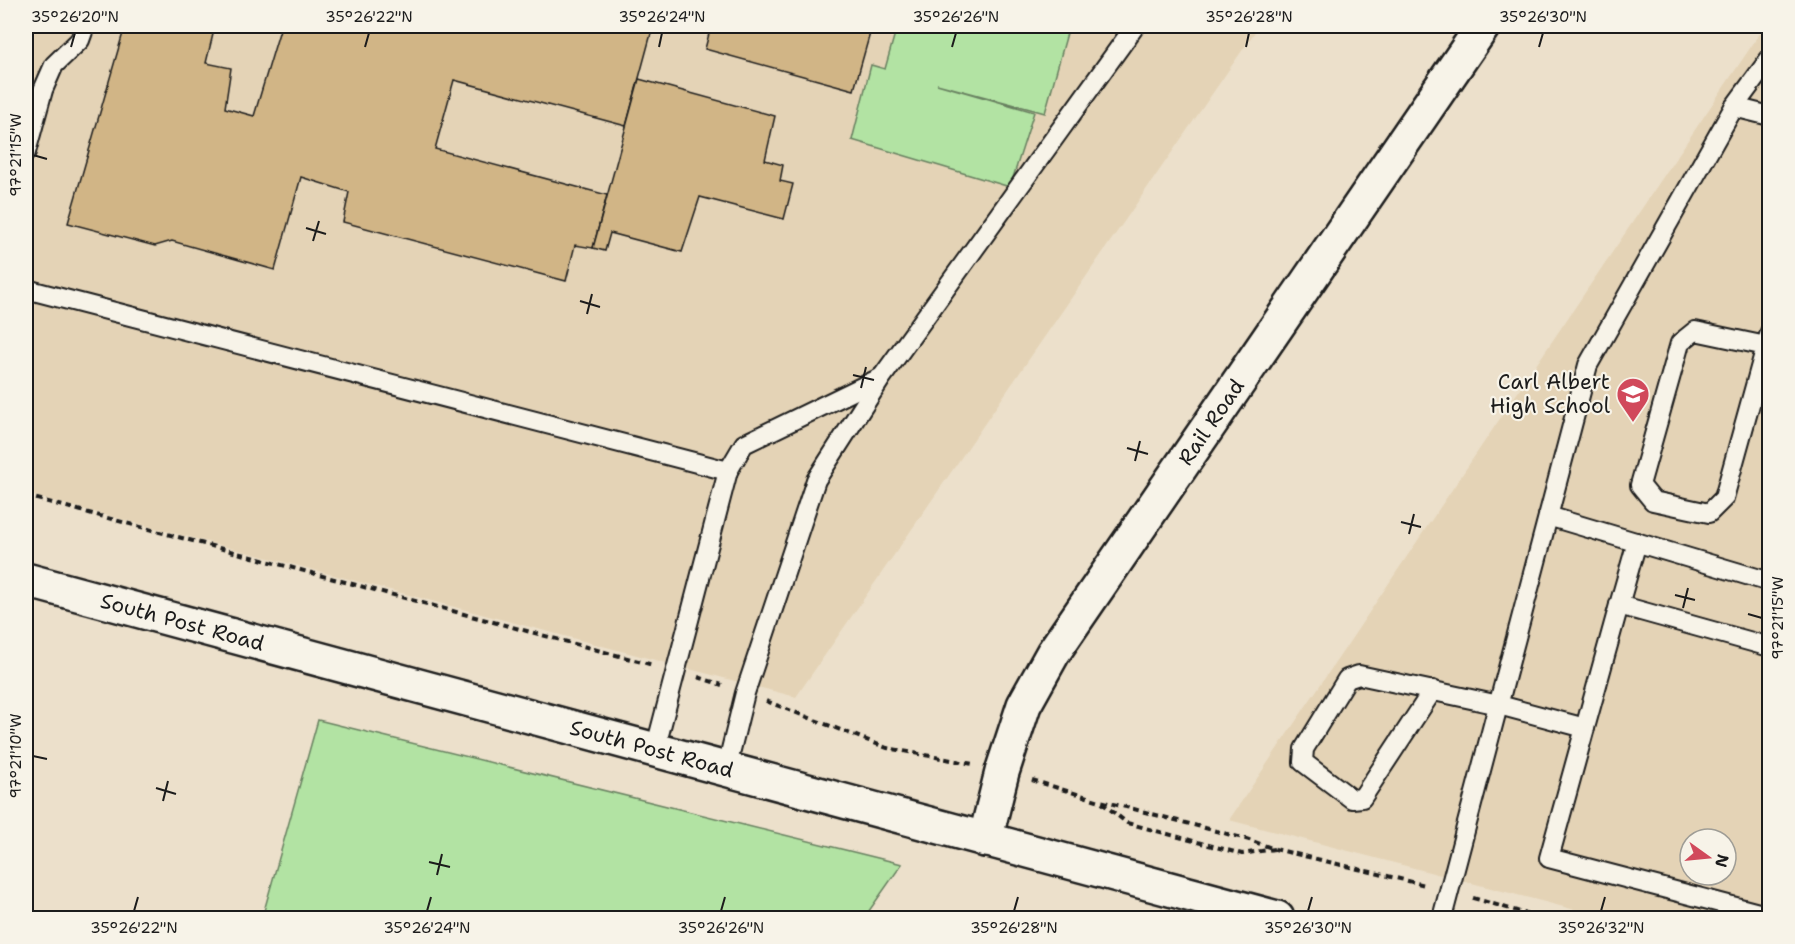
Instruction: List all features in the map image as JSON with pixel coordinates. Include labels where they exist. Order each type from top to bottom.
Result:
[{"type":"main road","name":"Rail Road","points":[[985,840],[1002,772],[1024,705],[1053,653],[1483,26]]},
{"type":"main road","name":"South Post Road","points":[[26,580],[1277,918]]},
{"type":"lane","points":[[26,153],[43,90],[50,73],[54,65],[80,40],[85,26]]},
{"type":"lane","points":[[726,770],[745,693],[816,480],[882,377],[1135,26]]},
{"type":"lane","points":[[1442,918],[1588,365],[1734,107],[1770,58]]},
{"type":"lane","points":[[1734,107],[1770,116]]},
{"type":"lane","points":[[26,289],[728,471]]},
{"type":"lane","points":[[1695,331],[1768,339],[1724,498],[1709,513],[1653,501],[1640,485],[1680,343],[1695,331]]},
{"type":"lane","points":[[655,750],[728,471],[744,444],[882,377]]},
{"type":"lane","points":[[1548,516],[1770,582]]},
{"type":"lane","points":[[1637,542],[1549,858],[1770,916]]},
{"type":"lane","points":[[1619,605],[1770,647]]},
{"type":"lane","points":[[1433,690],[1362,798],[1352,799],[1303,762],[1304,749],[1347,679],[1359,675],[1433,690],[1498,705],[1585,728]]},
{"type":"path","points":[[26,495],[710,680],[887,748],[962,761],[1100,801],[1223,832],[1275,849],[1449,891],[1541,918]]},
{"type":"path","points":[[1100,801],[1127,823],[1242,854],[1275,849]]},
{"type":"shaded area","points":[[26,26],[1259,26],[796,697],[26,494]]},
{"type":"shaded area","name":"Carl Albert High School","points":[[1765,26],[1769,26],[1769,918],[1606,918],[1229,820]]},
{"type":"green space","points":[[897,26],[1069,26],[1045,113],[937,84],[1034,112],[1010,187],[852,140],[871,65],[885,69]]},
{"type":"green space","points":[[318,720],[902,864],[864,918],[262,918]]},
{"type":"building","points":[[125,26],[215,26],[206,63],[231,68],[225,108],[254,116],[281,26],[636,26],[652,30],[626,126],[454,80],[435,149],[607,195],[593,248],[575,245],[566,281],[343,222],[349,192],[301,177],[275,270],[172,241],[155,246],[68,223]]},
{"type":"building","points":[[711,26],[872,26],[854,90],[705,49]]},
{"type":"building","points":[[639,79],[775,116],[765,160],[783,165],[780,181],[793,184],[784,219],[700,197],[682,252],[610,233],[605,251],[593,248]]},
{"type":"place","name":"Carl Albert High School","points":[[1633,423]]}]
